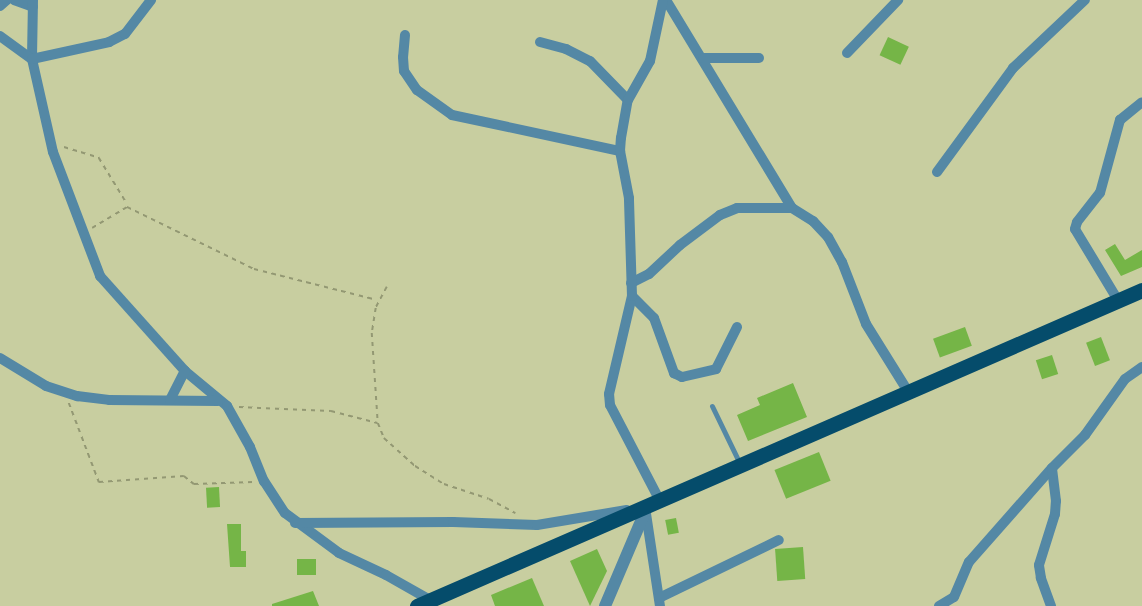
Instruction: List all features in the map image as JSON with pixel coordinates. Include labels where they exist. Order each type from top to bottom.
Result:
[{"type":"main road","points":[[423,603],[1119,302],[1142,290]]},
{"type":"street","points":[[0,6],[7,0]]},
{"type":"street","points":[[15,0],[33,3],[32,59],[53,152],[100,276],[185,371],[222,403],[250,447],[264,481],[295,524],[339,553],[386,575],[423,603]]},
{"type":"street","points":[[0,36],[32,59],[109,42],[125,33],[151,0]]},
{"type":"street","points":[[665,0],[703,58],[740,124],[792,208],[813,221],[828,237],[842,262],[866,324],[909,393]]},
{"type":"street","points":[[665,0],[650,61],[628,100],[620,151],[629,198],[632,296],[623,341],[609,385],[610,405],[653,504],[660,602],[779,540]]},
{"type":"street","points":[[847,53],[898,0]]},
{"type":"street","points":[[937,172],[1013,68],[1085,0]]},
{"type":"street","points":[[405,35],[404,71],[417,90],[452,115],[620,151]]},
{"type":"street","points":[[540,42],[590,61],[628,100]]},
{"type":"street","points":[[703,58],[759,58]]},
{"type":"street","points":[[1119,302],[1075,229],[1077,222],[1100,193],[1120,120],[1142,102]]},
{"type":"street","points":[[631,283],[649,274],[680,245],[720,215],[737,208],[792,208]]},
{"type":"street","points":[[632,296],[654,318],[674,373],[682,377],[716,369],[737,327]]},
{"type":"street","points":[[0,358],[46,386],[77,396],[109,400],[222,403]]},
{"type":"street","points":[[939,606],[954,597],[969,562],[1052,468],[1086,435],[1125,379],[1142,367]]},
{"type":"street","points":[[170,400],[185,371]]},
{"type":"street","points":[[1051,606],[1041,578],[1039,564],[1055,514],[1056,501],[1052,468]]},
{"type":"street","points":[[295,524],[453,522],[537,525],[653,504]]},
{"type":"street","points":[[605,606],[653,504]]},
{"type":"lane","points":[[712,406],[741,466]]},
{"type":"path","points":[[59,146],[99,158],[126,202]]},
{"type":"path","points":[[88,230],[127,207],[254,269],[373,299]]},
{"type":"path","points":[[387,287],[376,308],[372,333],[378,423],[384,438],[415,466],[444,484],[489,499],[518,514]]},
{"type":"path","points":[[67,397],[99,482],[184,476],[194,484],[260,482]]},
{"type":"path","points":[[222,403],[270,410],[331,411],[378,423]]},
{"type":"building","points":[[888,37],[909,47],[900,65],[880,55]]},
{"type":"building","points":[[1115,244],[1125,260],[1142,250],[1142,267],[1121,276],[1105,250]]},
{"type":"building","points":[[965,327],[972,346],[940,357],[933,339]]},
{"type":"building","points":[[1101,337],[1110,360],[1095,366],[1086,343]]},
{"type":"building","points":[[1052,355],[1058,374],[1042,379],[1036,360]]},
{"type":"building","points":[[793,383],[807,417],[748,441],[737,415],[760,405],[757,398]]},
{"type":"building","points":[[819,452],[831,481],[786,499],[774,470]]},
{"type":"building","points":[[219,487],[220,507],[207,508],[206,488]]},
{"type":"building","points":[[676,518],[679,533],[668,535],[665,520]]},
{"type":"building","points":[[227,524],[241,524],[241,551],[246,551],[246,567],[230,567]]},
{"type":"building","points":[[803,547],[805,579],[777,581],[775,549]]},
{"type":"building","points":[[597,549],[607,571],[590,606],[570,561]]},
{"type":"building","points":[[297,559],[316,559],[316,575],[297,575]]},
{"type":"building","points":[[532,578],[544,606],[495,606],[491,595]]},
{"type":"building","points":[[313,591],[319,606],[272,606],[272,604]]}]
